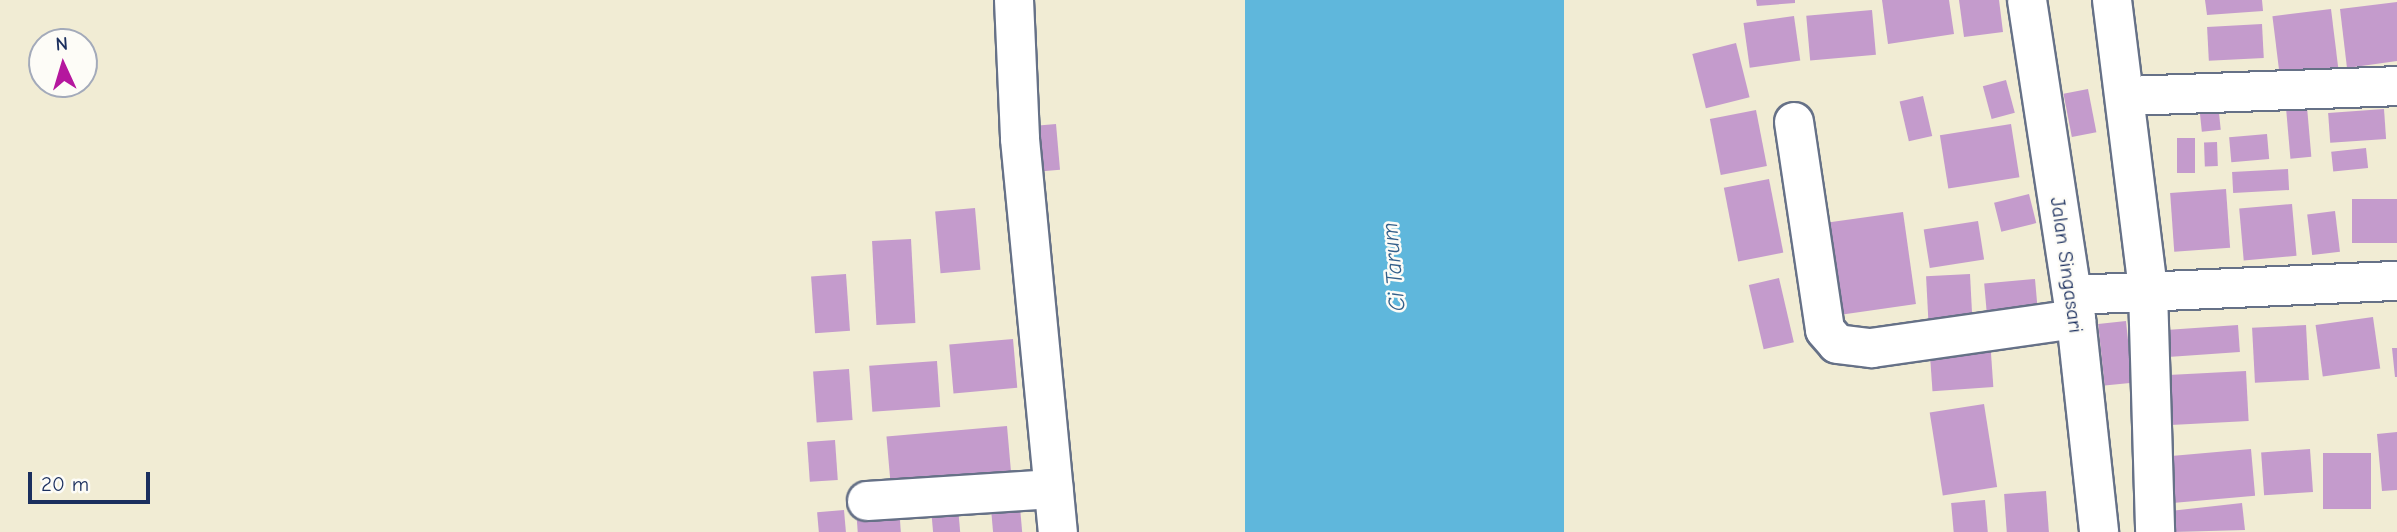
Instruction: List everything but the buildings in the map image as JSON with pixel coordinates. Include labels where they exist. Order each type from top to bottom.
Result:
[{"type":"street","points":[[1014,0],[1020,139],[1058,532]]},
{"type":"street","name":"Jalan Singasari","points":[[2027,0],[2074,307],[2099,532]]},
{"type":"street","points":[[2112,0],[2128,96],[2148,291],[2155,532]]},
{"type":"street","points":[[2128,96],[2397,86]]},
{"type":"street","points":[[1794,122],[1825,330],[1837,344],[1872,348],[2148,291],[2397,281]]},
{"type":"street","points":[[867,501],[1054,489]]},
{"type":"water","name":"Ci Tarum","points":[[1245,0],[1564,0],[1564,532],[1245,532]]}]
